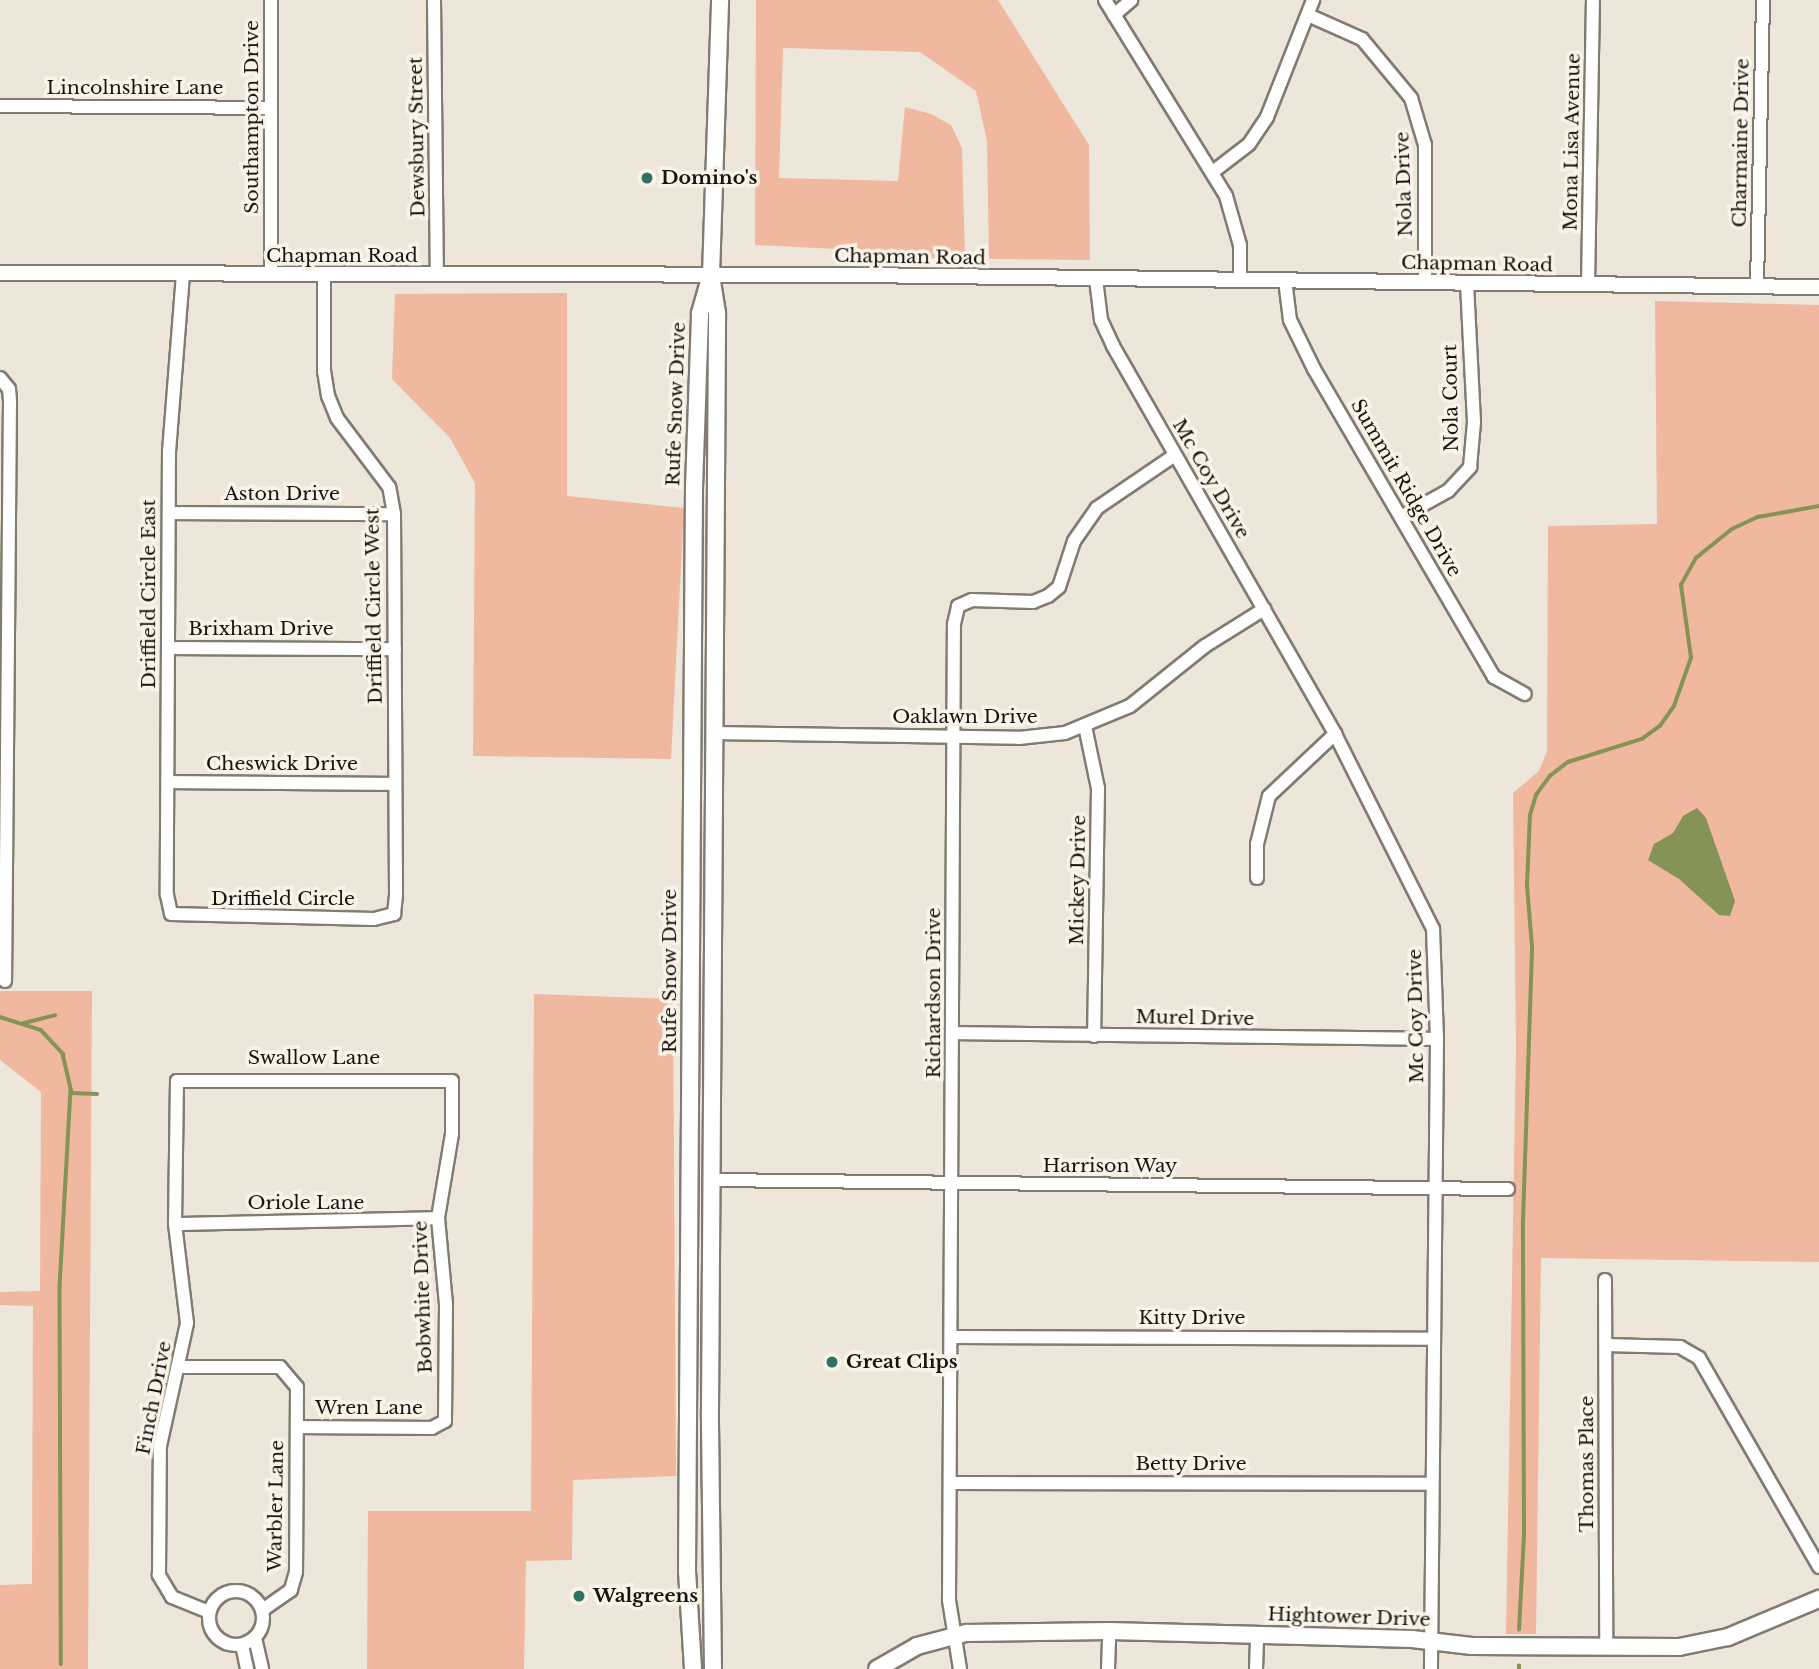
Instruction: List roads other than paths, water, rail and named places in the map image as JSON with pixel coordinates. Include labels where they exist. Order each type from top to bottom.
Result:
[{"type":"main road","name":"Rufe Snow Drive","points":[[713,1669],[711,1180],[717,313],[711,275],[720,0]]},
{"type":"main road","name":"Rufe Snow Drive","points":[[694,1669],[687,1572],[694,488],[701,313],[711,275]]},
{"type":"main road","name":"Hightower Drive","points":[[877,1669],[916,1646],[955,1634],[1110,1632],[1257,1635],[1606,1648],[1704,1644],[1819,1599]]},
{"type":"street","name":"Southampton Drive","points":[[271,0],[271,275]]},
{"type":"street","name":"Dewsbury Street","points":[[435,0],[437,275]]},
{"type":"street","points":[[1105,0],[1214,171],[1234,214],[1240,279]]},
{"type":"street","points":[[1114,15],[1131,0]]},
{"type":"street","points":[[1214,171],[1249,144],[1267,117],[1313,0]]},
{"type":"street","name":"Mona Lisa Avenue","points":[[1588,285],[1593,0]]},
{"type":"street","name":"Charmaine Drive","points":[[1757,286],[1763,0]]},
{"type":"street","name":"Nola Drive","points":[[1308,15],[1362,39],[1391,69],[1422,122],[1425,282]]},
{"type":"street","name":"Lincolnshire Lane","points":[[0,106],[270,108]]},
{"type":"street","name":"Chapman Road","points":[[0,273],[1240,279],[1819,287]]},
{"type":"street","name":"Driffield Circle East","points":[[171,914],[166,895],[169,782],[169,416],[183,274]]},
{"type":"street","name":"Driffield Circle West","points":[[324,275],[323,363],[328,396],[337,418],[389,487],[394,514],[394,914]]},
{"type":"street","name":"Mc Coy Drive","points":[[1096,279],[1101,320],[1113,346],[1335,734],[1430,916],[1436,954],[1437,1039],[1431,1669]]},
{"type":"street","name":"Summit Ridge Drive","points":[[1284,280],[1290,320],[1298,338],[1494,677],[1525,694]]},
{"type":"street","name":"Nola Court","points":[[1401,517],[1448,491],[1470,467],[1474,422],[1467,283]]},
{"type":"street","points":[[0,378],[9,389],[10,401],[3,915],[5,981]]},
{"type":"street","name":"Richardson Drive","points":[[960,1669],[949,1600],[954,737],[958,607],[972,600],[1033,602],[1048,596],[1059,587],[1074,541],[1097,508],[1175,455]]},
{"type":"street","name":"Aston Drive","points":[[169,513],[394,514]]},
{"type":"street","name":"Oaklawn Drive","points":[[713,733],[1045,737],[1086,726],[1130,706],[1205,646],[1264,609]]},
{"type":"street","name":"Brixham Drive","points":[[168,648],[396,649]]},
{"type":"street","name":"Mickey Drive","points":[[1086,726],[1098,788],[1094,1036]]},
{"type":"street","points":[[1257,878],[1257,844],[1269,796],[1335,734]]},
{"type":"street","name":"Cheswick Drive","points":[[169,782],[395,784]]},
{"type":"street","name":"Driffield Circle","points":[[171,914],[374,919],[394,914]]},
{"type":"street","name":"Murel Drive","points":[[953,1033],[1437,1039]]},
{"type":"street","name":"Swallow Lane","points":[[177,1080],[452,1081]]},
{"type":"street","name":"Finch Drive","points":[[177,1080],[175,1224],[187,1323],[160,1446],[159,1574],[172,1597],[209,1612]]},
{"type":"street","name":"Bobwhite Drive","points":[[440,1426],[446,1421],[447,1354],[438,1218],[453,1122],[452,1081]]},
{"type":"street","name":"Harrison Way","points":[[711,1180],[1508,1189]]},
{"type":"street","name":"Oriole Lane","points":[[175,1224],[438,1218]]},
{"type":"street","name":"Thomas Place","points":[[1605,1280],[1606,1648]]},
{"type":"street","name":"Kitty Drive","points":[[951,1336],[1434,1339]]},
{"type":"street","points":[[1606,1345],[1680,1347],[1699,1358],[1819,1567]]},
{"type":"street","name":"Wren Lane","points":[[179,1367],[280,1367],[297,1387]]},
{"type":"street","name":"Warbler Lane","points":[[262,1610],[291,1590],[296,1572],[297,1387]]},
{"type":"street","name":"Wren Lane","points":[[297,1427],[440,1426]]},
{"type":"street","name":"Betty Drive","points":[[950,1483],[1432,1484]]},
{"type":"street","points":[[255,1638],[242,1645],[217,1639],[209,1612],[220,1596],[240,1591],[257,1601],[263,1620],[255,1638],[262,1669]]},
{"type":"street","points":[[1108,1669],[1110,1632]]},
{"type":"street","points":[[1256,1669],[1257,1635]]},
{"type":"street","points":[[242,1645],[247,1669]]},
{"type":"waterway","points":[[1519,1630],[1524,1535],[1523,1221],[1532,947],[1527,886],[1530,815],[1536,795],[1550,776],[1568,762],[1642,739],[1660,726],[1674,706],[1691,658],[1681,585],[1696,558],[1732,529],[1758,517],[1819,506]]},
{"type":"waterway","points":[[24,1023],[55,1015]]},
{"type":"waterway","points":[[0,1017],[41,1030],[63,1054],[71,1090],[60,1287],[61,1664]]},
{"type":"waterway","points":[[71,1093],[97,1094]]},
{"type":"place","name":"Domino's","points":[[647,178]]},
{"type":"place","name":"Great Clips","points":[[832,1362]]},
{"type":"place","name":"Walgreens","points":[[579,1596]]}]
